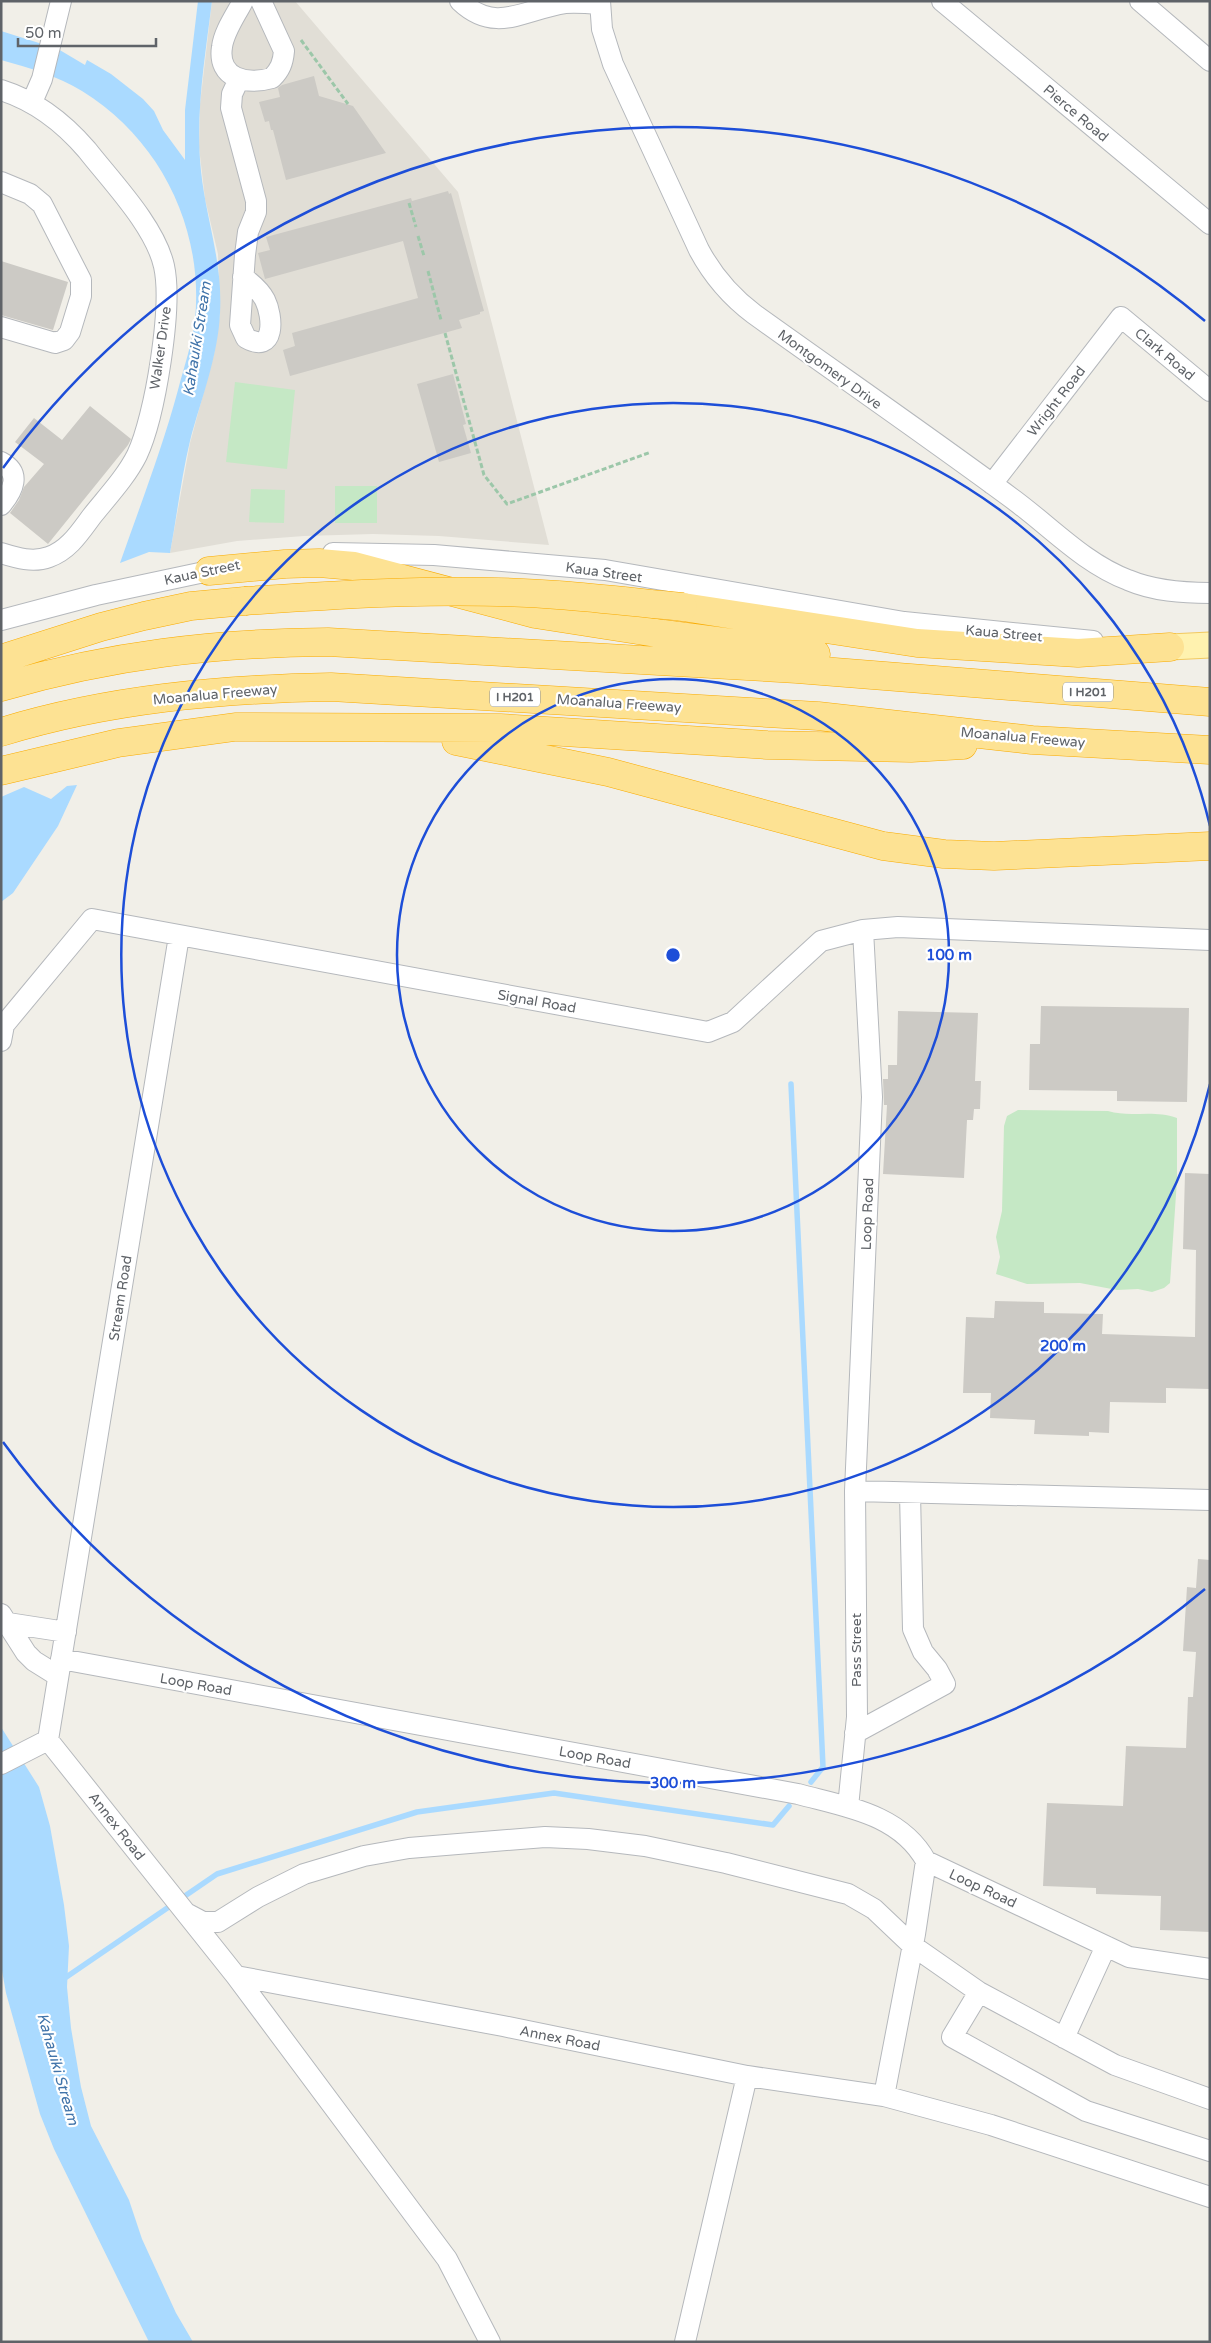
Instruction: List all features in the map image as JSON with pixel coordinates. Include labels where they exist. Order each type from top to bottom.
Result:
[{"type":"highway","points":[[209,571],[285,564],[319,563],[354,566],[535,614],[663,634],[809,653],[967,682]]},
{"type":"highway","points":[[1,659],[101,627],[191,606],[346,594],[430,592],[556,595],[683,607],[926,644],[1078,653],[1170,647]]},
{"type":"highway","name":"I H201","points":[[1,687],[39,676],[152,653],[259,643],[328,642],[698,663],[1210,702]]},
{"type":"highway","name":"Moanalua Freeway","points":[[1,732],[70,714],[135,702],[266,688],[331,687],[818,716],[1032,740],[1210,750]]},
{"type":"highway","points":[[1,771],[76,752],[168,734],[235,726],[500,728],[767,745],[911,748],[1032,740]]},
{"type":"highway","points":[[374,726],[493,747],[608,772],[883,846],[944,854],[994,856],[1210,846]]},
{"type":"main road","name":"Kaua Street","points":[[1170,647],[1210,645]]},
{"type":"street","points":[[32,102],[42,79],[61,1]]},
{"type":"street","points":[[460,1],[477,14],[503,20],[564,3],[600,3]]},
{"type":"street","name":"Pierce Road","points":[[942,1],[1210,224]]},
{"type":"street","points":[[1140,1],[1210,61]]},
{"type":"street","name":"Montgomery Drive","points":[[600,3],[602,29],[613,64],[699,250],[719,283],[741,305],[992,484],[1092,561],[1128,581],[1164,590],[1210,593]]},
{"type":"street","points":[[241,4],[262,5],[284,51],[281,67],[272,78],[250,82],[239,79],[225,67],[221,52],[224,38],[241,4]]},
{"type":"street","points":[[239,79],[232,94],[231,108],[256,201],[254,220],[246,243],[243,277]]},
{"type":"street","name":"Walker Drive","points":[[1,90],[32,102],[75,136],[149,231],[164,264],[167,284],[158,371],[145,433],[136,456],[125,474],[65,549],[47,558],[37,560],[27,560],[1,553]]},
{"type":"street","points":[[1,182],[22,190],[42,204],[81,280],[82,290],[68,336],[55,343],[1,327]]},
{"type":"street","name":"Wright Road","points":[[992,484],[1121,317]]},
{"type":"street","name":"Clark Road","points":[[1121,317],[1210,391]]},
{"type":"street","points":[[1,462],[12,471],[14,484],[1,505]]},
{"type":"street","name":"Kaua Street","points":[[1,620],[96,595],[264,558],[317,552],[434,555],[605,570],[904,622],[977,631],[1170,647]]},
{"type":"street","name":"Signal Road","points":[[1,1041],[4,1025],[92,919],[708,1032],[733,1022],[821,941],[863,930]]},
{"type":"street","points":[[863,930],[898,927],[1210,940]]},
{"type":"street","name":"Loop Road","points":[[855,1491],[872,1097],[863,930]]},
{"type":"street","name":"Stream Road","points":[[59,1668],[179,936]]},
{"type":"street","points":[[855,1491],[1210,1500]]},
{"type":"street","name":"Pass Street","points":[[848,1808],[857,1717],[855,1491]]},
{"type":"street","points":[[855,1733],[945,1684],[920,1647],[913,1629],[910,1493]]},
{"type":"street","points":[[5,1618],[66,1632]]},
{"type":"street","points":[[1,1764],[48,1740],[59,1668],[34,1661],[26,1654],[5,1618]]},
{"type":"street","name":"Loop Road","points":[[59,1668],[798,1794],[882,1820],[901,1830],[910,1838],[926,1861],[1129,1957],[1210,1970]]},
{"type":"street","name":"Annex Road","points":[[48,1740],[236,1976],[447,2259],[490,2342]]},
{"type":"street","points":[[184,1912],[204,1922],[218,1922],[258,1897],[304,1874],[364,1856],[430,1845],[526,1837],[588,1839],[645,1846],[710,1859],[848,1894],[874,1909],[912,1946],[979,1992],[1115,2064],[1210,2099]]},
{"type":"street","points":[[884,2096],[926,1861]]},
{"type":"street","points":[[1064,2038],[1106,1946]]},
{"type":"street","name":"Annex Road","points":[[236,1976],[503,2026],[747,2076],[884,2096],[991,2125],[1210,2198]]},
{"type":"street","points":[[979,1992],[952,2037],[1086,2111],[1210,2151]]},
{"type":"street","points":[[685,2342],[747,2076]]},
{"type":"path","points":[[297,33],[348,104]]},
{"type":"path","points":[[409,203],[416,227]]},
{"type":"path","points":[[418,236],[424,256]]},
{"type":"path","points":[[428,271],[441,320]]},
{"type":"path","points":[[445,333],[484,476],[507,504],[651,452]]},
{"type":"shaded area","points":[[212,1],[295,1],[458,192],[549,545],[439,536],[373,534],[304,536],[237,541],[170,553],[190,443],[214,354],[220,314],[218,254],[205,199],[199,147],[200,104]]},
{"type":"green space","points":[[235,382],[295,390],[287,469],[226,462]]},
{"type":"green space","points":[[335,486],[377,486],[377,523],[335,523]]},
{"type":"green space","points":[[251,489],[285,490],[284,523],[249,522]]},
{"type":"green space","points":[[1018,1110],[1108,1111],[1125,1114],[1159,1114],[1177,1118],[1177,1180],[1170,1283],[1164,1288],[1152,1292],[1138,1289],[1117,1290],[1080,1283],[1027,1284],[996,1274],[1000,1257],[996,1237],[1002,1211],[1004,1126],[1007,1116]]},
{"type":"water","name":"Kahauiki Stream","points":[[198,1],[212,1],[200,107],[199,150],[203,189],[219,276],[219,329],[213,362],[190,441],[170,553],[149,552],[120,563],[165,434],[190,347],[195,320],[196,286],[192,253],[184,220],[172,190],[155,161],[134,135],[110,111],[82,91],[43,73],[1,60],[1,31],[58,49],[85,65],[87,60],[111,74],[143,99],[154,111],[163,130],[185,160],[185,110]]},
{"type":"water","points":[[77,785],[58,826],[13,893],[1,902],[1,797],[24,787],[51,799],[67,786]]},
{"type":"water","name":"Kahauiki Stream","points":[[1,1727],[39,1787],[50,1826],[69,1946],[67,1987],[71,2028],[81,2087],[91,2126],[129,2200],[142,2239],[176,2313],[193,2342],[149,2342],[54,2149],[40,2114],[6,1993],[1,1965]]},
{"type":"building","points":[[314,76],[319,96],[353,106],[386,153],[286,180],[273,130],[271,130],[269,121],[265,122],[259,102],[280,97],[278,88],[282,85]]},
{"type":"building","points":[[448,191],[449,194],[451,193],[484,311],[459,320],[462,328],[290,376],[283,350],[295,346],[292,333],[418,298],[403,241],[265,279],[258,253],[270,250],[266,237],[411,198],[412,201]]},
{"type":"building","points":[[1,261],[68,282],[53,330],[1,315]]},
{"type":"building","points":[[453,374],[466,424],[463,425],[471,453],[439,462],[417,384]]},
{"type":"building","points":[[90,406],[131,439],[48,544],[10,513],[19,500],[24,487],[44,464],[15,442],[34,418],[62,440]]},
{"type":"building","points":[[1041,1006],[1189,1008],[1187,1102],[1117,1101],[1117,1091],[1029,1090],[1030,1044],[1040,1044]]},
{"type":"building","points":[[898,1011],[978,1013],[975,1081],[981,1081],[980,1109],[974,1109],[973,1120],[967,1120],[964,1178],[883,1174],[887,1105],[884,1105],[883,1079],[888,1079],[888,1065],[897,1065]]},
{"type":"building","points":[[1185,1173],[1210,1174],[1210,1389],[1166,1388],[1166,1403],[1110,1402],[1109,1433],[1089,1432],[1089,1436],[1034,1434],[1035,1420],[990,1418],[991,1393],[963,1393],[966,1317],[994,1318],[995,1301],[1044,1302],[1044,1313],[1103,1314],[1102,1334],[1195,1337],[1196,1250],[1183,1249]]},
{"type":"building","points":[[1198,1559],[1210,1560],[1210,1932],[1160,1930],[1161,1896],[1096,1894],[1096,1888],[1043,1886],[1047,1803],[1123,1806],[1126,1746],[1186,1748],[1188,1697],[1193,1697],[1196,1652],[1183,1651],[1187,1587],[1196,1588]]},
{"type":"waterway","points":[[791,1084],[823,1767],[811,1782]]},
{"type":"waterway","points":[[62,1980],[217,1874],[417,1812],[554,1793],[773,1825],[789,1806]]}]
